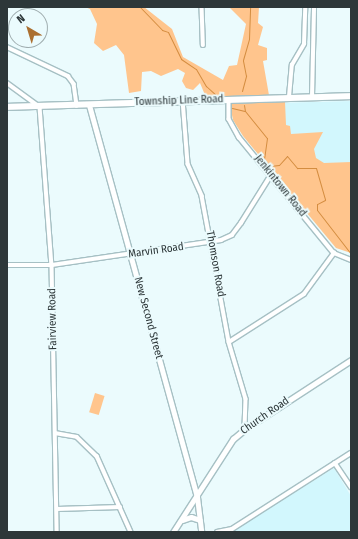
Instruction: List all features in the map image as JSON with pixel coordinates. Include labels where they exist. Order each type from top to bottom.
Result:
[{"type":"main road","name":"Township Line Road","points":[[7,107],[77,106],[183,100],[351,96]]},
{"type":"street","points":[[202,7],[203,45]]},
{"type":"street","points":[[289,97],[292,65],[304,44],[305,7]]},
{"type":"street","points":[[312,97],[314,7]]},
{"type":"street","points":[[7,47],[68,76],[74,84],[77,106]]},
{"type":"street","points":[[7,83],[40,107]]},
{"type":"street","name":"Jenkintown Road","points":[[229,99],[229,119],[239,137],[334,253],[351,260]]},
{"type":"street","name":"Thomson Road","points":[[183,100],[188,164],[202,196],[229,342],[246,399],[245,428]]},
{"type":"street","name":"New Second Street","points":[[89,105],[197,497],[201,532]]},
{"type":"street","name":"Fairview Road","points":[[40,107],[52,265],[57,532]]},
{"type":"street","name":"Marvin Road","points":[[7,265],[52,265],[211,243],[232,235],[271,175]]},
{"type":"street","points":[[229,342],[304,294],[334,253]]},
{"type":"street","name":"Church Road","points":[[173,532],[233,439],[245,428],[351,360]]},
{"type":"street","points":[[55,433],[77,437],[96,456],[131,532]]},
{"type":"street","points":[[217,532],[232,529],[351,453]]},
{"type":"street","points":[[335,463],[351,487]]},
{"type":"street","points":[[57,509],[120,507]]},
{"type":"street","points":[[181,521],[191,517],[200,520]]},
{"type":"shaded area","points":[[85,7],[144,7],[172,29],[183,57],[223,80],[229,66],[237,65],[246,24],[229,7],[259,7],[258,23],[263,27],[258,45],[267,48],[267,60],[263,61],[270,101],[285,102],[286,125],[290,126],[291,134],[323,132],[314,149],[316,158],[324,163],[351,162],[351,253],[336,248],[243,136],[233,120],[230,105],[205,95],[200,83],[193,90],[186,88],[182,81],[185,73],[178,69],[161,76],[151,71],[142,72],[141,91],[129,93],[124,55],[116,45],[103,51],[94,43],[97,24],[90,9]]},
{"type":"shaded area","points":[[351,101],[351,195],[284,131],[274,103]]},
{"type":"shaded area","points":[[95,393],[105,396],[99,415],[89,412]]},
{"type":"shaded area","points":[[334,468],[351,496],[351,532],[231,532]]},
{"type":"waterway","points":[[140,7],[162,30],[168,32],[181,59],[196,69],[206,86],[215,94]]},
{"type":"waterway","points":[[242,91],[246,76],[243,60],[249,39],[250,7]]},
{"type":"waterway","points":[[244,105],[245,111]]},
{"type":"waterway","points":[[232,108],[245,111],[267,138],[264,159],[270,166],[279,165],[287,156],[297,168],[316,168],[325,200],[317,204],[317,210],[351,254]]}]
